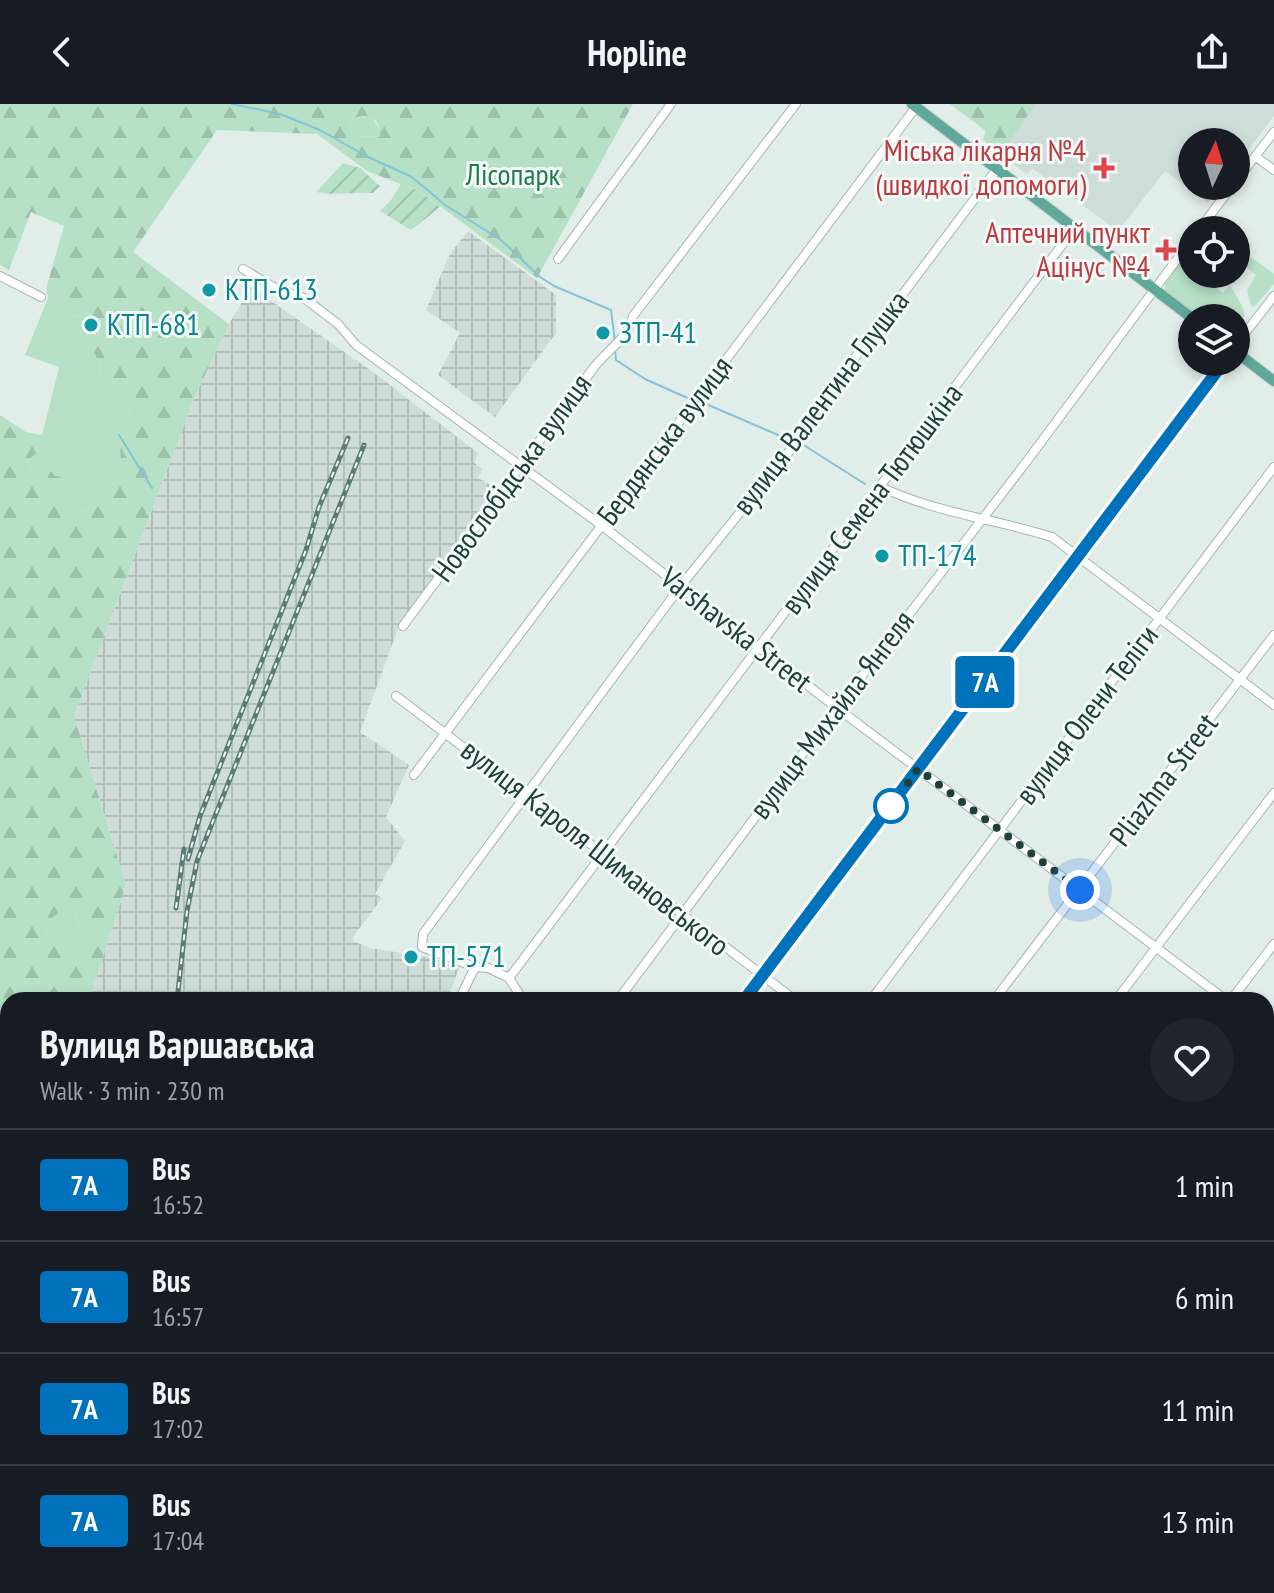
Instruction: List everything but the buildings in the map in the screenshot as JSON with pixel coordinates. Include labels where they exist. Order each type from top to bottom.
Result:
[{"type":"main road","points":[[914,106],[1178,308]]},
{"type":"main road","points":[[1250,363],[1274,381]]},
{"type":"street","points":[[558,259],[671,104]]},
{"type":"street","name":"Новослобідська вулиця","points":[[403,626],[595,366],[624,337],[633,316],[796,104]]},
{"type":"street","name":"Бердянська вулиця","points":[[414,775],[914,106]]},
{"type":"street","points":[[1250,163],[1274,132]]},
{"type":"street","points":[[1255,156],[1274,170]]},
{"type":"street","name":"вулиця Валентина Глушка","points":[[475,967],[422,947],[423,934],[680,587],[802,439],[807,422],[997,169]]},
{"type":"street","name":"вулиця Семена Тютюшкіна","points":[[509,978],[1074,229]]},
{"type":"street","name":"вулиця Михайла Янгеля","points":[[624,992],[1178,258]]},
{"type":"street","name":"Varshavska Street","points":[[243,269],[275,288],[304,298],[321,310],[356,345],[601,525],[837,708],[1217,992]]},
{"type":"street","points":[[0,276],[41,297]]},
{"type":"street","points":[[1250,327],[1274,296]]},
{"type":"street","points":[[750,992],[1214,376]]},
{"type":"street","name":"вулиця Олени Теліги","points":[[877,992],[1274,467]]},
{"type":"street","points":[[881,487],[903,497],[1052,537],[1274,705]]},
{"type":"street","name":"Pliazhna Street","points":[[1000,992],[1274,635]]},
{"type":"street","name":"вулиця Кароля Шимановського","points":[[396,696],[784,992]]},
{"type":"street","points":[[1122,992],[1274,793]]},
{"type":"street","points":[[1235,992],[1274,944]]},
{"type":"street","points":[[463,992],[475,967],[488,968],[509,978],[518,992]]},
{"type":"shaded area","name":"Міська лікарня №4 (швидкої допомоги)","points":[[1022,104],[1274,104],[1274,116],[1250,148],[1250,128],[1178,128],[1178,181],[1165,171],[1118,231],[1033,169],[1026,174],[989,146]]},
{"type":"shaded area","points":[[468,231],[556,295],[556,333],[495,417],[438,375],[460,333],[426,310],[450,254]]},
{"type":"shaded area","points":[[251,287],[373,372],[478,453],[474,463],[483,469],[478,478],[499,490],[399,626],[360,732],[409,765],[386,817],[405,841],[375,894],[382,898],[353,941],[370,948],[433,958],[459,968],[450,992],[92,992],[126,885],[74,716],[195,396],[229,324]]},
{"type":"green space","name":"Лісопарк","points":[[0,104],[633,104],[537,278],[421,192],[367,171],[317,134],[217,130],[133,252],[229,324],[195,396],[74,716],[126,885],[92,992],[0,992],[0,415],[26,432],[36,434],[40,450],[28,460],[32,474],[49,468],[55,476],[64,477],[71,490],[60,498],[69,506],[86,511],[105,489],[117,482],[117,468],[122,464],[120,450],[131,406],[102,384],[99,362],[88,342],[99,335],[96,319],[71,315],[48,298],[46,289],[64,226],[31,212],[9,270],[0,265]],"holes":[[[354,118],[372,118],[380,129],[380,137],[358,136],[349,125]],[[60,912],[64,921],[74,923],[76,917],[89,936],[84,964],[68,956],[46,935],[52,918]]]},
{"type":"green space","points":[[950,104],[1036,104],[1003,150],[998,152],[983,140],[986,131]]},
{"type":"green space","points":[[371,116],[380,130],[380,137],[358,136],[349,125],[354,118]]},
{"type":"green space","points":[[343,163],[360,168],[380,186],[373,193],[316,192]]},
{"type":"green space","points":[[401,184],[421,192],[440,207],[411,230],[380,211]]},
{"type":"green space","points":[[1250,258],[1274,274],[1274,284],[1254,307],[1247,290],[1256,275],[1250,270]]},
{"type":"green space","points":[[1178,266],[1178,288],[1217,288],[1223,293],[1232,288],[1241,304],[1183,304],[1165,290],[1165,284]]},
{"type":"green space","points":[[48,298],[71,315],[96,319],[99,336],[88,342],[99,362],[102,384],[131,406],[120,450],[123,464],[117,468],[117,482],[105,489],[86,511],[69,506],[60,498],[63,494],[32,474],[28,460],[37,443],[36,434],[42,435],[59,367],[25,355]]},
{"type":"green space","points":[[60,911],[75,916],[89,936],[84,964],[68,957],[46,935],[52,918]]},
{"type":"waterway","points":[[232,104],[280,114],[320,130],[412,177],[445,205],[501,240],[540,277],[611,310],[615,342]]},
{"type":"waterway","points":[[615,349],[616,360],[645,379],[692,400]]},
{"type":"waterway","points":[[699,401],[792,441]]},
{"type":"waterway","points":[[119,435],[152,488]]},
{"type":"waterway","points":[[802,444],[865,484]]},
{"type":"railway","points":[[188,859],[200,816],[348,438]]},
{"type":"railway","points":[[178,992],[187,911],[197,861],[364,445]]},
{"type":"railway","points":[[176,908],[184,849]]},
{"type":"bus line","name":"7А","points":[[750,992],[1214,376]]},
{"type":"place","name":"Міська лікарня №4 (швидкої допомоги)","points":[[1104,168]]},
{"type":"place","name":"Аптечний пункт Ацінус №4","points":[[1166,250]]},
{"type":"place","name":"КТП-613","points":[[209,290]]},
{"type":"place","name":"КТП-681","points":[[91,325]]},
{"type":"place","name":"ЗТП-41","points":[[603,333]]},
{"type":"place","name":"ТП-174","points":[[882,556]]},
{"type":"place","name":"ТП-571","points":[[411,957]]},
{"type":"route","points":[[891,806],[918,769],[1080,890]]}]
